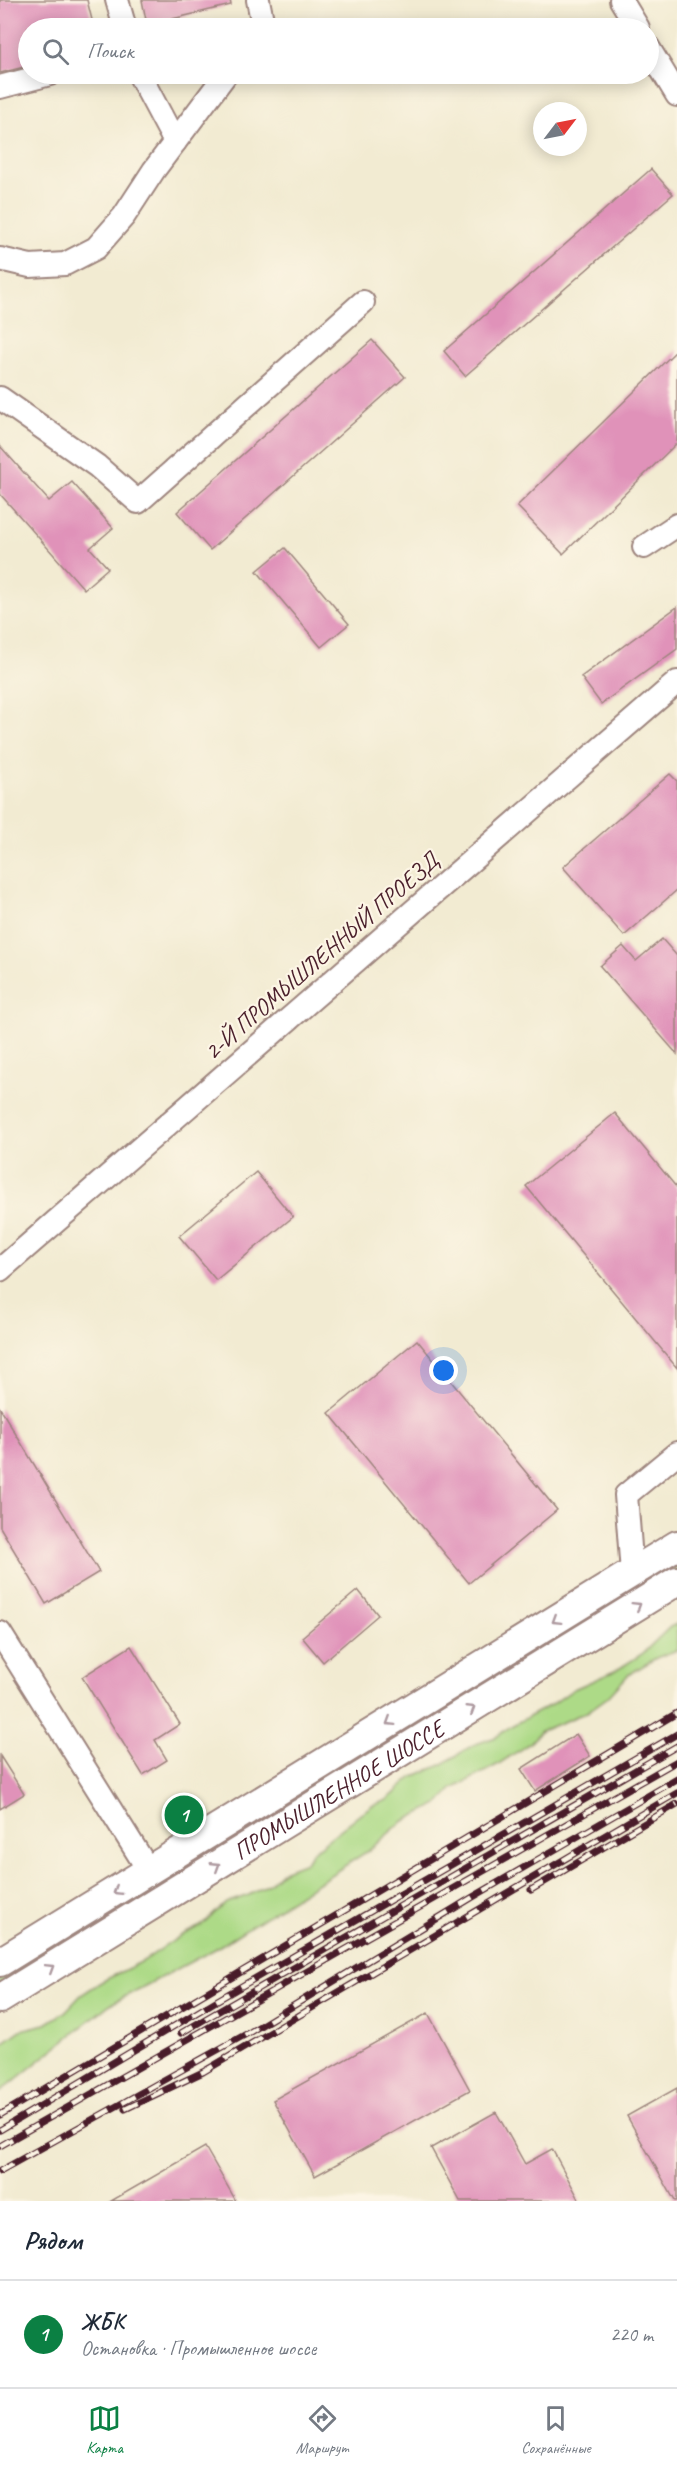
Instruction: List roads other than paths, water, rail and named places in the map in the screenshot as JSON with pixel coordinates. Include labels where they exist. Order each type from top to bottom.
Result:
[{"type":"main road","name":"ПРОМЫШЛЕННОЕ ШОССЕ","points":[[0,1962],[677,1545]]},
{"type":"main road","name":"ПРОМЫШЛЕННОЕ ШОССЕ","points":[[0,1999],[677,1581]]},
{"type":"main road","points":[[351,1746],[368,1773]]},
{"type":"lane","points":[[117,0],[122,18]]},
{"type":"lane","points":[[258,0],[261,18]]},
{"type":"lane","points":[[621,0],[632,18]]},
{"type":"lane","points":[[659,65],[677,95]]},
{"type":"lane","points":[[0,87],[18,82]]},
{"type":"lane","points":[[144,84],[175,142]]},
{"type":"lane","points":[[1,254],[30,266],[65,264],[96,248],[124,216],[218,84]]},
{"type":"lane","points":[[0,398],[97,466],[138,502],[363,302]]},
{"type":"lane","points":[[644,547],[677,525]]},
{"type":"lane","name":"2-Й ПРОМЫШЛЕННЫЙ ПРОЕЗД","points":[[0,1270],[677,682]]},
{"type":"lane","points":[[632,1573],[626,1495],[677,1453]]},
{"type":"lane","points":[[0,1633],[149,1871]]},
{"type":"railway","points":[[0,2115],[677,1713]]},
{"type":"railway","points":[[0,2130],[216,2001],[677,1734]]},
{"type":"railway","points":[[181,2033],[677,1746]]},
{"type":"railway","points":[[0,2146],[677,1761]]},
{"type":"railway","points":[[0,2171],[250,2032],[473,1897],[677,1779]]},
{"type":"railway","points":[[125,2109],[203,2072],[677,1793]]},
{"type":"railway","points":[[531,1890],[677,1804]]},
{"type":"place","name":"ЖБК","points":[[184,1815]]}]
